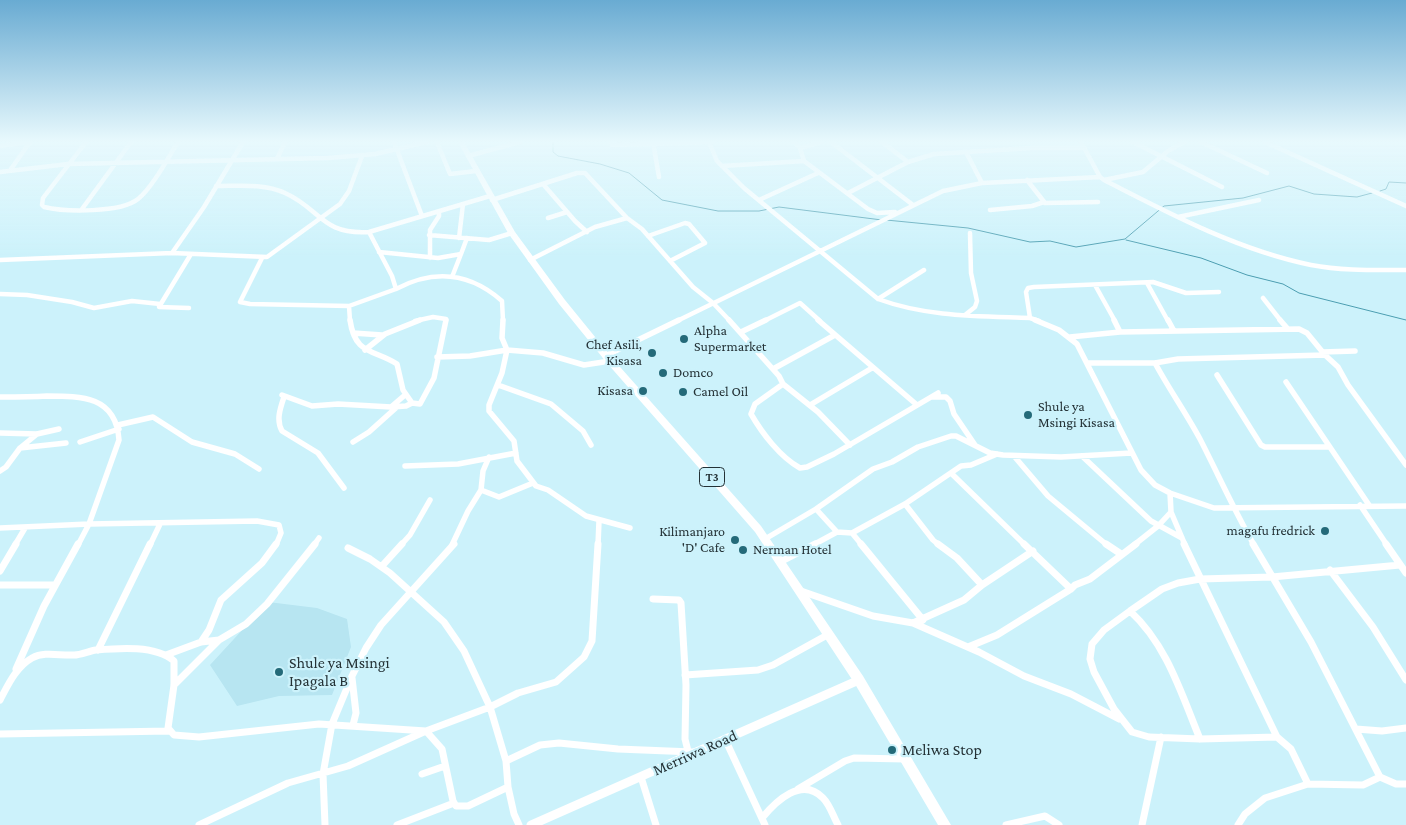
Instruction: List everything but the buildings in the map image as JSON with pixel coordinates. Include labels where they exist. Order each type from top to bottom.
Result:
[{"type":"highway","name":"T3","points":[[481,180],[530,260],[607,359],[765,540],[859,680],[945,825]]},
{"type":"street","points":[[56,180],[43,198],[42,205],[48,209],[124,206],[136,202],[153,180]]},
{"type":"street","points":[[82,209],[104,180]]},
{"type":"street","points":[[172,253],[219,180]]},
{"type":"street","points":[[0,267],[3,260],[172,253],[262,258],[276,252],[297,233],[340,204],[346,197],[352,180]]},
{"type":"street","points":[[409,180],[422,216]]},
{"type":"street","points":[[216,186],[256,187],[285,193],[305,205],[319,219],[338,231],[356,233],[369,232],[463,204],[555,180]]},
{"type":"street","points":[[593,180],[627,218],[648,236],[693,287],[741,332],[774,369],[784,384],[810,405],[850,445]]},
{"type":"street","points":[[738,180],[818,251],[878,300],[912,311],[1030,318],[1046,323],[1070,337],[1077,344],[1141,470],[1155,485],[1170,493],[1214,508],[1360,505],[1406,508]]},
{"type":"street","points":[[759,200],[802,180]]},
{"type":"street","points":[[829,180],[874,212],[899,212]]},
{"type":"street","points":[[848,193],[873,180]]},
{"type":"street","points":[[881,180],[913,205]]},
{"type":"street","points":[[437,357],[470,356],[507,350],[543,353],[584,365],[607,359],[818,251],[943,191],[982,183],[1020,180]]},
{"type":"street","points":[[1027,180],[1044,202]]},
{"type":"street","points":[[1107,180],[1178,217],[1251,248],[1305,264],[1347,269],[1406,270]]},
{"type":"street","points":[[1209,180],[1222,187]]},
{"type":"street","points":[[1350,180],[1406,206]]},
{"type":"street","points":[[543,184],[587,232]]},
{"type":"street","points":[[1178,217],[1259,200]]},
{"type":"street","points":[[990,210],[1036,206],[1044,202],[1098,202]]},
{"type":"street","points":[[459,238],[464,212],[463,204]]},
{"type":"street","points":[[430,258],[430,228],[439,211]]},
{"type":"street","points":[[548,218],[567,212]]},
{"type":"street","points":[[530,260],[587,232],[627,218]]},
{"type":"street","points":[[648,236],[685,223],[689,224],[705,243],[704,246],[670,261]]},
{"type":"street","points":[[369,232],[392,276],[396,289]]},
{"type":"street","points":[[429,235],[489,240],[512,233]]},
{"type":"street","points":[[965,315],[975,307],[977,301],[971,273],[970,233]]},
{"type":"street","points":[[452,277],[467,238]]},
{"type":"street","points":[[379,252],[430,258],[442,258],[461,254]]},
{"type":"street","points":[[160,304],[191,254]]},
{"type":"street","points":[[262,258],[240,302],[250,304],[349,306],[432,276],[452,277],[492,292],[502,301],[501,335],[503,345],[507,350]]},
{"type":"street","points":[[878,300],[892,289],[924,270]]},
{"type":"street","points":[[1030,318],[1026,292],[1028,288],[1147,283],[1160,284],[1186,293],[1219,292]]},
{"type":"street","points":[[1147,283],[1174,331]]},
{"type":"street","points":[[1095,285],[1120,332]]},
{"type":"street","points":[[0,294],[27,295],[72,302],[94,308],[132,301],[160,304]]},
{"type":"street","points":[[1263,298],[1287,328]]},
{"type":"street","points":[[741,332],[800,303],[872,368],[917,405]]},
{"type":"street","points":[[160,304],[159,307],[163,309],[189,308]]},
{"type":"street","points":[[349,306],[348,322],[353,333],[365,350],[396,363],[405,395],[412,403]]},
{"type":"street","points":[[344,488],[332,475],[318,454],[305,444],[295,441],[286,435],[279,425],[278,416],[283,396],[312,406],[338,404],[394,407],[412,403],[420,404],[431,386],[436,371],[437,357],[447,322],[443,316],[417,320],[382,335],[365,350]]},
{"type":"street","points":[[1070,337],[1120,332],[1287,328],[1303,330],[1338,367],[1348,385],[1406,465]]},
{"type":"street","points":[[353,333],[382,335]]},
{"type":"street","points":[[774,369],[835,335]]},
{"type":"street","points":[[507,350],[498,385],[489,405],[489,411],[514,441],[516,461],[536,486],[546,488],[579,513],[599,521],[630,528]]},
{"type":"street","points":[[1087,363],[1155,363],[1178,359],[1223,359],[1355,351]]},
{"type":"street","points":[[1155,363],[1198,438],[1233,508],[1311,642],[1380,777],[1396,784],[1406,784]]},
{"type":"street","points":[[810,405],[872,368]]},
{"type":"street","points":[[1217,375],[1261,444],[1265,447],[1329,447]]},
{"type":"street","points":[[1286,382],[1329,447],[1354,479],[1369,505]]},
{"type":"street","points":[[784,384],[755,404],[752,414],[771,441],[800,468],[808,468],[935,395],[946,397],[950,401],[954,414],[976,447]]},
{"type":"street","points":[[498,385],[551,404],[583,431],[591,445]]},
{"type":"street","points":[[353,442],[369,432],[405,395]]},
{"type":"street","points":[[0,396],[79,396],[91,399],[109,411],[118,427],[116,449],[89,524],[55,585],[0,700]]},
{"type":"street","points":[[80,442],[142,418],[153,417],[192,442],[235,454],[259,469]]},
{"type":"street","points":[[0,433],[37,434],[59,429]]},
{"type":"street","points":[[0,471],[6,467],[20,448],[37,434]]},
{"type":"street","points":[[765,540],[816,509],[865,474],[892,462],[918,447],[951,436],[956,436],[976,447],[997,454],[1014,456],[1082,456],[1131,453]]},
{"type":"street","points":[[20,448],[66,443]]},
{"type":"street","points":[[405,466],[456,464],[516,453]]},
{"type":"street","points":[[780,562],[837,532],[852,533],[906,504],[961,466],[971,465],[997,454]]},
{"type":"street","points":[[1014,456],[1020,465],[1052,498],[1097,539],[1121,554]]},
{"type":"street","points":[[1082,456],[1158,526],[1182,538]]},
{"type":"street","points":[[325,825],[323,774],[332,724],[352,676],[366,648],[381,625],[454,543],[468,511],[480,490],[483,471],[489,458]]},
{"type":"street","points":[[952,474],[1070,588]]},
{"type":"street","points":[[480,490],[499,497],[534,483]]},
{"type":"street","points":[[1170,493],[1171,512],[1200,579],[1244,664],[1277,737],[1291,749],[1308,784]]},
{"type":"street","points":[[382,566],[410,535],[430,500]]},
{"type":"street","points":[[906,504],[933,540],[957,558],[982,585]]},
{"type":"street","points":[[1360,505],[1406,573]]},
{"type":"street","points":[[816,509],[837,532]]},
{"type":"street","points":[[968,647],[997,634],[1074,585],[1090,579],[1158,526],[1171,512]]},
{"type":"street","points":[[0,528],[89,524],[261,521],[276,523],[281,528],[278,540],[249,577],[224,597],[216,610],[210,633],[201,642]]},
{"type":"street","points":[[199,825],[288,783],[348,766],[426,731],[490,707],[518,693],[556,682],[584,657],[592,641],[599,521]]},
{"type":"street","points":[[98,650],[160,524]]},
{"type":"street","points":[[0,571],[25,528]]},
{"type":"street","points":[[852,533],[924,620]]},
{"type":"street","points":[[174,685],[219,640],[256,616],[319,538]]},
{"type":"street","points":[[348,548],[382,566],[412,590],[445,623],[469,662],[490,707],[506,761],[508,787],[514,814],[519,825]]},
{"type":"street","points":[[913,623],[924,620],[964,600],[982,585],[1033,551]]},
{"type":"street","points":[[1277,737],[1200,739],[1161,738],[1135,734],[1121,720],[1094,672],[1090,652],[1092,644],[1096,638],[1162,589],[1178,583],[1200,579],[1272,577],[1330,570],[1400,565]]},
{"type":"street","points":[[1330,570],[1373,627],[1406,680]]},
{"type":"street","points":[[0,585],[55,585]]},
{"type":"street","points":[[800,591],[873,616],[913,623],[968,647],[1024,676],[1071,694],[1121,720]]},
{"type":"street","points":[[654,599],[680,601],[685,675],[685,739],[692,752]]},
{"type":"street","points":[[1130,612],[1144,622],[1159,643],[1200,739]]},
{"type":"street","points":[[685,675],[758,670],[773,665],[828,634]]},
{"type":"street","points":[[166,655],[201,642],[219,640]]},
{"type":"street","points":[[10,680],[23,664],[35,657],[47,654],[77,654],[98,650],[137,650],[166,655],[174,661],[174,685],[169,731]]},
{"type":"street","points":[[352,676],[356,713],[353,725]]},
{"type":"street","name":"Merriwa Road","points":[[536,824],[692,752],[726,739],[859,680]]},
{"type":"street","points":[[0,734],[169,731],[178,735],[199,737],[332,724],[426,731],[440,744],[456,806],[468,806],[508,787]]},
{"type":"street","points":[[1356,729],[1382,731],[1406,728]]},
{"type":"street","points":[[1142,825],[1161,738]]},
{"type":"street","points":[[726,739],[764,821],[782,797],[845,761],[854,758],[907,759]]},
{"type":"street","points":[[506,761],[540,745],[558,744],[692,752]]},
{"type":"street","points":[[422,774],[445,766]]},
{"type":"street","points":[[640,777],[656,825]]},
{"type":"street","points":[[1238,825],[1245,814],[1265,798],[1308,784],[1333,783],[1353,786],[1363,785],[1380,777]]},
{"type":"street","points":[[798,789],[816,792],[823,797],[838,825]]},
{"type":"street","points":[[396,825],[454,803]]},
{"type":"street","points":[[1006,825],[1045,816],[1059,825]]},
{"type":"shaded area","points":[[268,602],[317,608],[347,619],[351,647],[332,695],[279,696],[237,706],[210,665]]},
{"type":"waterway","points":[[638,180],[662,200],[718,211],[759,211],[779,207],[882,220]]},
{"type":"waterway","points":[[1380,191],[1386,189],[1389,182],[1406,183]]},
{"type":"waterway","points":[[886,220],[968,228],[1030,242],[1050,241],[1076,247],[1125,239],[1164,206],[1243,198],[1289,186],[1314,194],[1357,197],[1372,193]]},
{"type":"waterway","points":[[1126,240],[1201,258],[1247,275],[1283,284],[1299,293],[1406,320]]},
{"type":"place","name":"Alpha Supermarket","points":[[684,339]]},
{"type":"place","name":"Chef Asili, Kisasa","points":[[652,353]]},
{"type":"place","name":"Domco","points":[[663,373]]},
{"type":"place","name":"Kisasa","points":[[643,391]]},
{"type":"place","name":"Camel Oil","points":[[683,392]]},
{"type":"place","name":"Shule ya Msingi Kisasa","points":[[1028,415]]},
{"type":"place","name":"magafu fredrick","points":[[1325,531]]},
{"type":"place","name":"Kilimanjaro 'D' Cafe","points":[[735,540]]},
{"type":"place","name":"Nerman Hotel","points":[[743,550]]},
{"type":"place","name":"Shule ya Msingi Ipagala B","points":[[279,672]]},
{"type":"place","name":"Meliwa Stop","points":[[892,750]]}]
